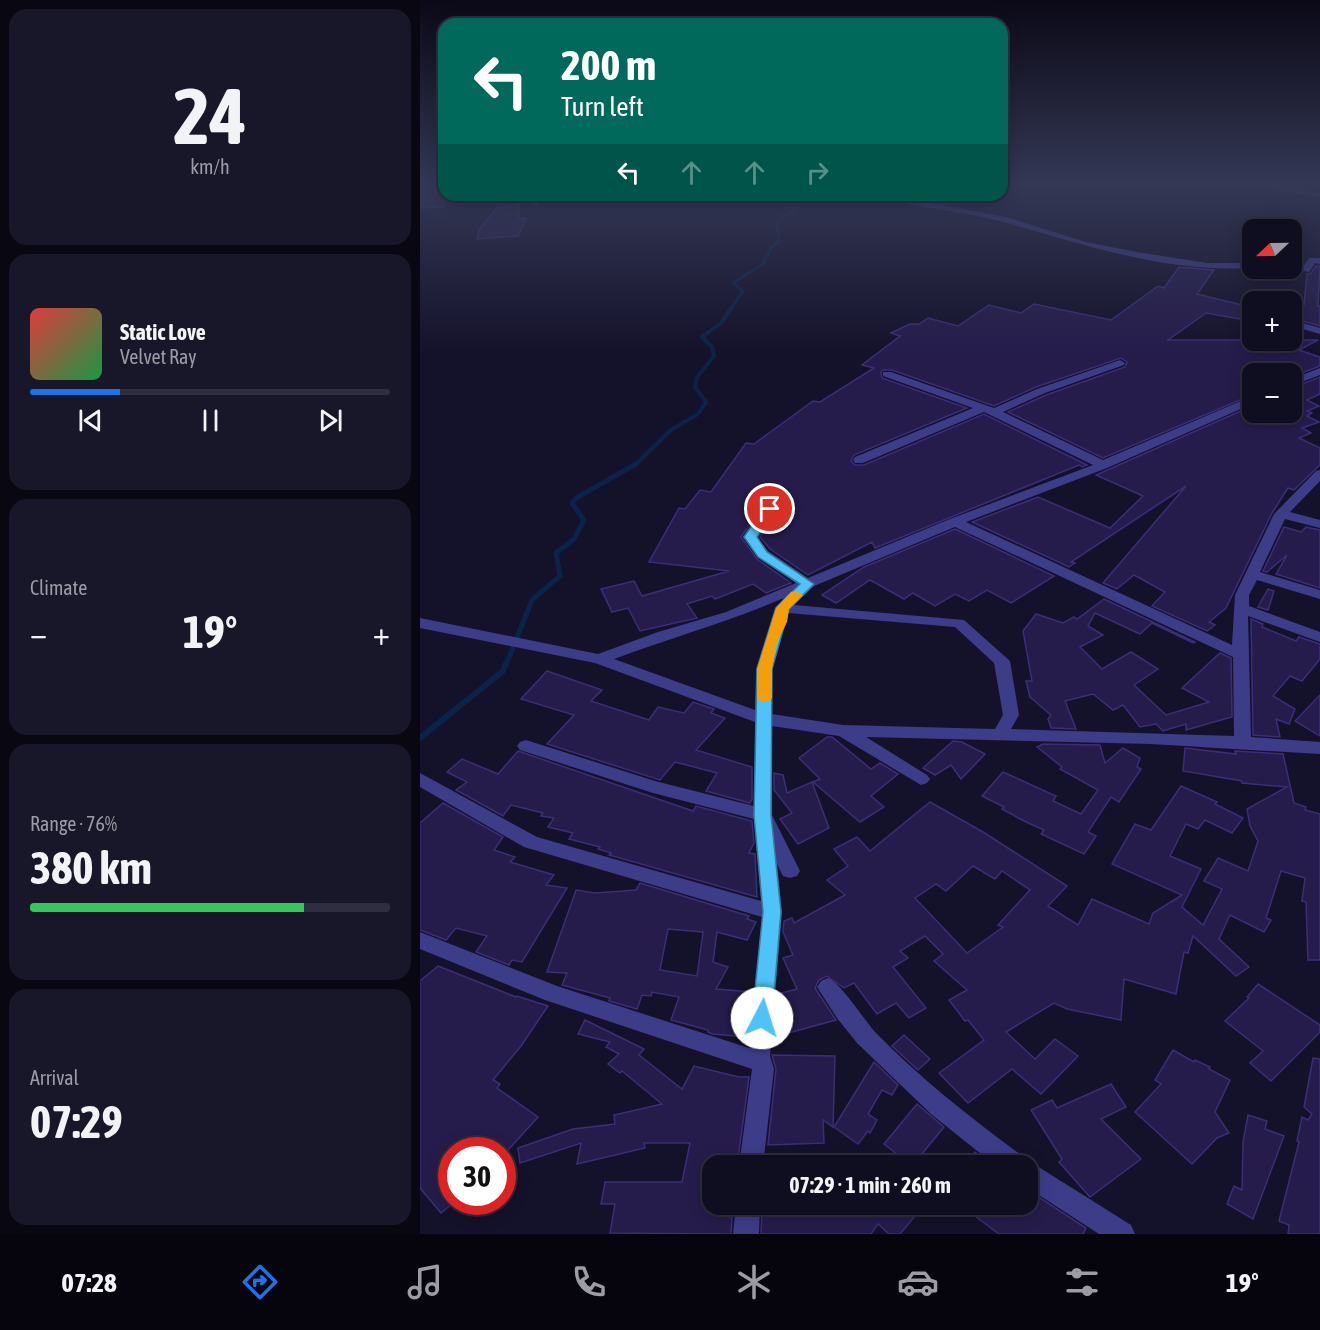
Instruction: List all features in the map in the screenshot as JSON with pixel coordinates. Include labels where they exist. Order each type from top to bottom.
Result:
[{"type":"street","points":[[1073,241],[1137,255],[1207,266],[1242,266]]},
{"type":"street","points":[[1302,270],[1306,270],[1312,260],[1320,261]]},
{"type":"street","points":[[1302,326],[1320,331]]},
{"type":"street","points":[[859,460],[1120,363]]},
{"type":"street","points":[[1302,379],[1320,371]]},
{"type":"street","points":[[887,374],[989,410],[1103,465]]},
{"type":"street","points":[[599,659],[663,635],[730,615],[955,522],[1103,465],[1242,404]]},
{"type":"street","points":[[1243,741],[1240,608],[1242,595],[1281,514],[1320,474]]},
{"type":"street","points":[[778,498],[750,537],[763,554],[808,584]]},
{"type":"street","points":[[1281,514],[1320,524]]},
{"type":"street","points":[[955,522],[1241,656]]},
{"type":"street","points":[[1253,574],[1320,595]]},
{"type":"street","points":[[759,1060],[772,912],[763,815],[764,669],[782,608],[808,584]]},
{"type":"street","points":[[782,608],[959,623],[1002,661],[1011,715],[1000,734]]},
{"type":"street","points":[[1240,608],[1320,637]]},
{"type":"street","points":[[420,623],[599,659],[765,719],[843,731],[1243,741],[1320,748]]},
{"type":"street","points":[[843,731],[921,778]]},
{"type":"street","points":[[526,746],[653,787],[763,815],[790,871]]},
{"type":"street","points":[[420,779],[531,842],[772,912]]},
{"type":"street","points":[[420,940],[553,994],[759,1060],[762,1062],[763,1069],[752,1155]]},
{"type":"street","points":[[828,987],[841,1009],[914,1083],[1002,1155]]},
{"type":"street","points":[[1038,1180],[1122,1234]]},
{"type":"street","points":[[746,1234],[747,1215]]},
{"type":"building","points":[[1316,266],[1320,266],[1318,306],[1320,306],[1320,326],[1302,321],[1307,274],[1311,273]]},
{"type":"building","points":[[1179,267],[1214,270],[1197,294],[1242,305],[1240,319],[1206,313],[1168,340],[1242,340],[1242,351],[1302,351],[1320,357],[1320,366],[1302,373],[1302,363],[1242,363],[1242,399],[1103,458],[1008,412],[1046,395],[1125,367],[1127,362],[1121,358],[1036,387],[994,406],[892,370],[883,370],[882,378],[967,408],[854,455],[851,461],[855,465],[864,465],[984,414],[1087,465],[1082,467],[1079,465],[875,548],[872,542],[808,575],[770,549],[760,537],[787,498],[783,493],[773,493],[741,537],[757,559],[791,583],[766,593],[753,584],[715,599],[712,596],[687,604],[697,618],[640,631],[628,608],[612,612],[601,589],[634,581],[642,596],[729,571],[649,562],[679,508],[685,509],[700,490],[711,492],[746,443],[754,444],[813,401],[820,402],[874,368],[862,365],[900,336],[891,333],[910,324],[919,324],[928,318],[958,326],[989,305],[1021,313],[1034,304],[1111,320],[1158,286],[1164,288]]},
{"type":"building","points":[[1302,340],[1318,340],[1302,348]]},
{"type":"building","points":[[1320,377],[1320,394],[1307,400],[1319,406],[1307,411],[1312,413],[1307,416],[1319,422],[1302,428],[1311,433],[1299,438],[1320,448],[1320,465],[1294,490],[1288,488],[1272,513],[1226,608],[1209,622],[1215,625],[1207,631],[1152,606],[1165,592],[1134,575],[1117,589],[1103,583],[1186,486],[1071,562],[1075,563],[1069,567],[972,522],[1038,497],[1110,528],[1143,496],[1096,475],[1242,410],[1242,423],[1302,423],[1302,384]]},
{"type":"building","points":[[1284,527],[1301,532],[1306,527],[1320,530],[1320,588],[1276,574],[1287,555],[1267,572],[1263,571]]},
{"type":"building","points":[[955,529],[1054,576],[1011,603],[987,590],[969,601],[955,594],[935,606],[913,593],[904,599],[870,580],[836,603],[822,595],[864,567]]},
{"type":"building","points":[[1268,589],[1274,591],[1268,610],[1258,607]]},
{"type":"building","points":[[1104,599],[1195,642],[1152,623],[1140,634],[1095,613],[1088,626],[1103,635],[1080,647],[1102,669],[1131,652],[1158,669],[1134,685],[1166,715],[1209,702],[1182,688],[1220,653],[1231,658],[1232,717],[1186,730],[1186,724],[1163,731],[1156,724],[1140,727],[1123,705],[1113,710],[1093,694],[1065,701],[1076,729],[1051,728],[1048,719],[1051,715],[1030,697],[1026,681],[1032,681],[1023,631],[1036,614],[1063,623],[1074,617],[1077,619]]},
{"type":"building","points":[[1251,619],[1263,624],[1262,627],[1296,641],[1299,637],[1320,644],[1320,659],[1302,681],[1290,676],[1273,696],[1295,709],[1289,724],[1276,719],[1280,737],[1253,735]]},
{"type":"building","points":[[547,671],[602,690],[591,701],[649,720],[658,707],[684,713],[693,702],[714,709],[711,713],[725,718],[696,750],[752,767],[750,803],[706,791],[717,773],[675,762],[660,780],[547,744],[574,715],[521,699]]},
{"type":"building","points":[[1320,695],[1320,736],[1295,721]]},
{"type":"building","points":[[827,737],[832,737],[871,769],[880,763],[898,774],[871,796],[884,807],[860,822],[813,782],[820,779],[799,758]]},
{"type":"building","points":[[953,741],[962,742],[985,754],[961,779],[951,765],[935,775],[923,768]]},
{"type":"building","points":[[1043,744],[1100,745],[1105,763],[1123,748],[1140,758],[1137,767],[1141,769],[1119,802],[1111,797],[1088,832],[1096,836],[1084,854],[1041,834],[1044,830],[982,796],[1003,772],[1056,796],[1053,801],[1081,814],[1098,790],[1060,769],[1062,767],[1037,747]]},
{"type":"building","points":[[1185,748],[1236,754],[1235,751],[1283,754],[1294,803],[1306,807],[1305,810],[1320,814],[1320,960],[1308,960],[1306,902],[1302,901],[1305,878],[1281,871],[1266,918],[1271,920],[1264,932],[1230,915],[1219,939],[1249,967],[1236,976],[1193,936],[1188,953],[1184,952],[1176,994],[1124,979],[1121,1020],[1067,1009],[1054,1003],[1006,1032],[1035,1059],[1055,1039],[1078,1056],[1041,1094],[1012,1069],[968,1103],[939,1073],[984,1040],[949,1000],[967,990],[934,961],[943,954],[925,936],[900,951],[908,958],[893,967],[926,1008],[909,1018],[896,1003],[877,1014],[854,983],[844,988],[827,976],[819,980],[815,988],[836,1020],[781,1035],[776,1015],[777,994],[797,989],[783,958],[793,955],[783,932],[784,921],[792,918],[794,923],[845,895],[827,880],[848,866],[834,849],[857,837],[870,851],[930,802],[983,832],[1067,886],[1048,906],[1078,925],[1092,899],[1149,924],[1153,913],[1182,895],[1112,864],[1135,824],[1151,830],[1181,786],[1217,802],[1215,804],[1243,818],[1232,833],[1205,820],[1198,829],[1186,824],[1170,856],[1201,869],[1182,907],[1203,925],[1222,889],[1204,881],[1218,858],[1248,871],[1258,841],[1250,826],[1247,809],[1287,787],[1242,783],[1242,781],[1183,771]],"holes":[[[973,866],[995,879],[1002,871],[1030,890],[998,925],[1003,927],[967,953],[915,898],[936,884],[946,891]]]},
{"type":"building","points":[[518,751],[693,811],[696,806],[752,821],[754,843],[749,853],[755,854],[757,897],[609,855],[611,853],[598,849],[600,847],[569,839],[573,833],[548,827],[554,818],[541,816],[543,813],[511,805],[503,816],[456,790],[467,782],[447,772],[462,759],[498,774]]},
{"type":"building","points":[[774,773],[783,775],[787,793],[812,782],[829,828],[798,844],[780,819],[792,813],[774,790]]},
{"type":"building","points":[[443,803],[503,837],[494,850],[515,857],[510,862],[554,875],[546,885],[567,888],[522,962],[512,960],[509,965],[476,952],[487,936],[456,928],[446,940],[420,930],[420,823]]},
{"type":"building","points":[[640,883],[749,916],[747,919],[756,922],[747,940],[717,932],[713,962],[728,967],[716,989],[752,992],[747,1037],[712,1034],[708,1030],[671,1020],[679,997],[652,992],[651,996],[642,995],[637,1009],[609,1001],[610,998],[562,985],[567,973],[547,972],[576,890],[595,893],[636,890]],"holes":[[[668,929],[703,932],[697,976],[660,970]]]},
{"type":"building","points":[[438,966],[516,997],[548,1006],[521,1046],[493,1080],[500,1084],[497,1088],[538,1117],[516,1141],[516,1137],[438,1137],[438,1209],[420,1188],[420,981]]},
{"type":"building","points":[[1258,984],[1320,1025],[1320,1032],[1271,1081],[1250,1063],[1263,1051],[1225,1021],[1249,998],[1247,997]]},
{"type":"building","points":[[585,1020],[644,1049],[639,1055],[682,1089],[694,1066],[739,1077],[749,1077],[738,1155],[702,1155],[702,1215],[729,1215],[732,1217],[731,1234],[610,1233],[615,1204],[601,1204],[605,1182],[682,1182],[690,1143],[644,1143],[645,1148],[577,1164],[581,1143],[520,1163],[518,1148],[573,1129],[615,1124],[614,1115],[662,1104],[622,1071],[620,1073],[608,1064],[619,1054],[606,1047],[610,1042],[578,1034]]},
{"type":"building","points":[[904,1035],[930,1059],[918,1070],[892,1046]]},
{"type":"building","points":[[1173,1050],[1194,1062],[1195,1060],[1210,1067],[1209,1069],[1230,1080],[1215,1112],[1229,1133],[1217,1138],[1192,1164],[1135,1112],[1161,1084],[1155,1080]]},
{"type":"building","points":[[772,1055],[835,1056],[833,1127],[823,1120],[824,1143],[768,1145],[776,1069]]},
{"type":"building","points":[[1313,1058],[1320,1059],[1320,1234],[1288,1234],[1289,1225],[1279,1221],[1299,1142],[1297,1141],[1302,1117],[1308,1120],[1312,1114],[1304,1107]]},
{"type":"building","points":[[874,1062],[898,1085],[892,1095],[882,1090],[868,1114],[877,1120],[870,1133],[868,1131],[858,1144],[834,1127]]},
{"type":"building","points":[[1111,1084],[1126,1107],[1101,1119],[1141,1159],[1090,1197],[1059,1162],[1062,1159],[1031,1110],[1052,1100],[1057,1108]]},
{"type":"building","points":[[917,1104],[944,1127],[921,1155],[898,1155],[884,1144]]},
{"type":"building","points":[[1248,1115],[1267,1121],[1265,1129],[1284,1136],[1253,1219],[1227,1204],[1234,1186],[1242,1190],[1243,1142]]},
{"type":"building","points":[[1038,1197],[1086,1228],[1083,1234],[999,1234],[974,1215],[1038,1215]]},
{"type":"building","points":[[762,1215],[916,1215],[900,1234],[889,1234],[878,1224],[871,1234],[761,1234]]},
{"type":"waterway","points":[[731,308],[743,291],[733,283],[763,264],[771,248],[779,241]]},
{"type":"waterway","points":[[634,466],[671,430],[698,414],[706,402],[695,387],[697,377],[714,356],[712,347],[702,337],[721,323],[732,307]]},
{"type":"waterway","points":[[506,665],[532,600],[560,576],[556,553],[574,539],[584,520],[572,503],[576,498],[636,464]]},
{"type":"waterway","points":[[420,738],[503,671],[506,663]]},
{"type":"slow traffic","points":[[765,698],[764,669],[770,642],[780,622],[782,608],[796,595]]},
{"type":"route","points":[[762,1018],[772,912],[763,815],[764,669],[770,642],[780,622],[782,608],[808,584],[763,554],[750,537],[770,509]]}]
